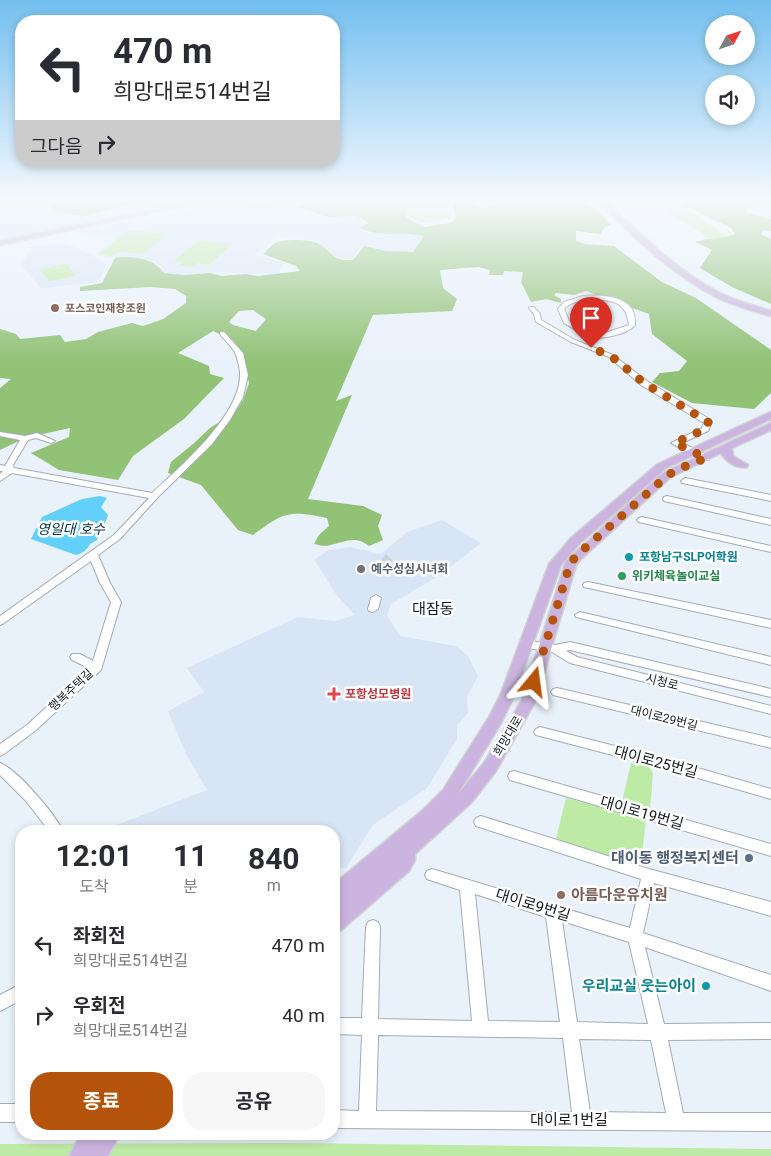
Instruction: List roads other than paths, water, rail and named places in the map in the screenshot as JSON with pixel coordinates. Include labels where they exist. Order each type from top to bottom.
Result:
[{"type":"main road","points":[[662,255],[721,296],[771,314]]},
{"type":"main road","name":"희망대로","points":[[340,906],[401,848],[449,795],[471,763],[507,696],[555,564],[562,554],[656,470],[771,415]]},
{"type":"main road","name":"희망대로","points":[[340,891],[401,848],[465,798],[490,767],[529,700],[550,648],[570,564],[576,556],[676,470],[706,458],[771,426]]},
{"type":"main road","points":[[727,448],[728,456],[743,465]]},
{"type":"main road","points":[[340,880],[378,850],[401,848],[406,860],[404,866],[340,920]]},
{"type":"main road","points":[[80,1156],[89,1140]]},
{"type":"main road","points":[[95,1156],[105,1140]]},
{"type":"street","points":[[573,340],[585,335],[599,337],[632,326],[630,311],[627,307],[608,300],[581,298],[567,301],[561,309],[566,322],[585,335]]},
{"type":"street","points":[[532,308],[537,314],[538,321],[573,340],[611,356],[651,388],[708,422],[705,429],[675,443],[706,458]]},
{"type":"street","points":[[0,621],[120,535],[154,496],[214,435],[231,414],[242,394],[245,371],[242,355],[231,340],[222,333]]},
{"type":"street","points":[[0,434],[25,438],[46,430]]},
{"type":"street","points":[[37,434],[51,441]]},
{"type":"street","points":[[0,478],[20,449],[25,438]]},
{"type":"street","points":[[5,469],[154,496]]},
{"type":"street","points":[[685,480],[771,498]]},
{"type":"street","points":[[667,499],[771,522]]},
{"type":"street","points":[[642,520],[771,549]]},
{"type":"street","name":"행복주택길","points":[[0,751],[31,728],[96,667],[116,602],[104,583],[93,556]]},
{"type":"street","points":[[588,585],[771,624]]},
{"type":"street","points":[[373,610],[376,598]]},
{"type":"street","points":[[580,615],[771,661]]},
{"type":"street","name":"시청로","points":[[525,644],[550,648],[570,646],[771,693]]},
{"type":"street","name":"시청로","points":[[550,648],[574,660],[771,710]]},
{"type":"street","points":[[76,657],[96,667]]},
{"type":"street","name":"대이로29번길","points":[[557,692],[771,743]]},
{"type":"street","name":"대이로25번길","points":[[540,732],[670,765],[771,794]]},
{"type":"street","points":[[0,768],[33,800],[52,825]]},
{"type":"street","name":"대이로19번길","points":[[514,776],[771,850]]},
{"type":"street","points":[[481,822],[649,876],[771,909]]},
{"type":"street","name":"대이로9번길","points":[[432,875],[635,937],[771,983]]},
{"type":"street","points":[[649,876],[635,937],[658,1032],[676,1120]]},
{"type":"street","points":[[467,886],[481,1029]]},
{"type":"street","points":[[553,911],[571,1029],[582,1119]]},
{"type":"street","points":[[367,1120],[373,928]]},
{"type":"street","points":[[0,1003],[15,995]]},
{"type":"street","points":[[340,1026],[658,1032],[771,1031]]},
{"type":"street","points":[[0,1113],[15,1112]]},
{"type":"street","name":"대이로1번길","points":[[340,1119],[475,1121],[582,1119],[771,1122]]},
{"type":"water","name":"영일대 호수","points":[[100,496],[107,498],[101,507],[108,515],[97,540],[90,544],[83,552],[76,555],[31,539],[42,517],[82,499]]},
{"type":"tunnel","points":[[383,558],[390,564]]},
{"type":"place","name":"포스코인재창조원","points":[[55,308]]},
{"type":"place","name":"포항남구SLP어학원","points":[[629,557]]},
{"type":"place","name":"예수성심시녀회","points":[[361,569]]},
{"type":"place","name":"위키체육놀이교실","points":[[622,576]]},
{"type":"place","name":"포항성모병원","points":[[334,694]]},
{"type":"place","name":"대이동 행정복지센터","points":[[749,858]]},
{"type":"place","name":"아름다운유치원","points":[[561,895]]},
{"type":"place","name":"우리교실 웃는아이","points":[[706,986]]},
{"type":"district","name":"대잠동","points":[[433,609]]}]
